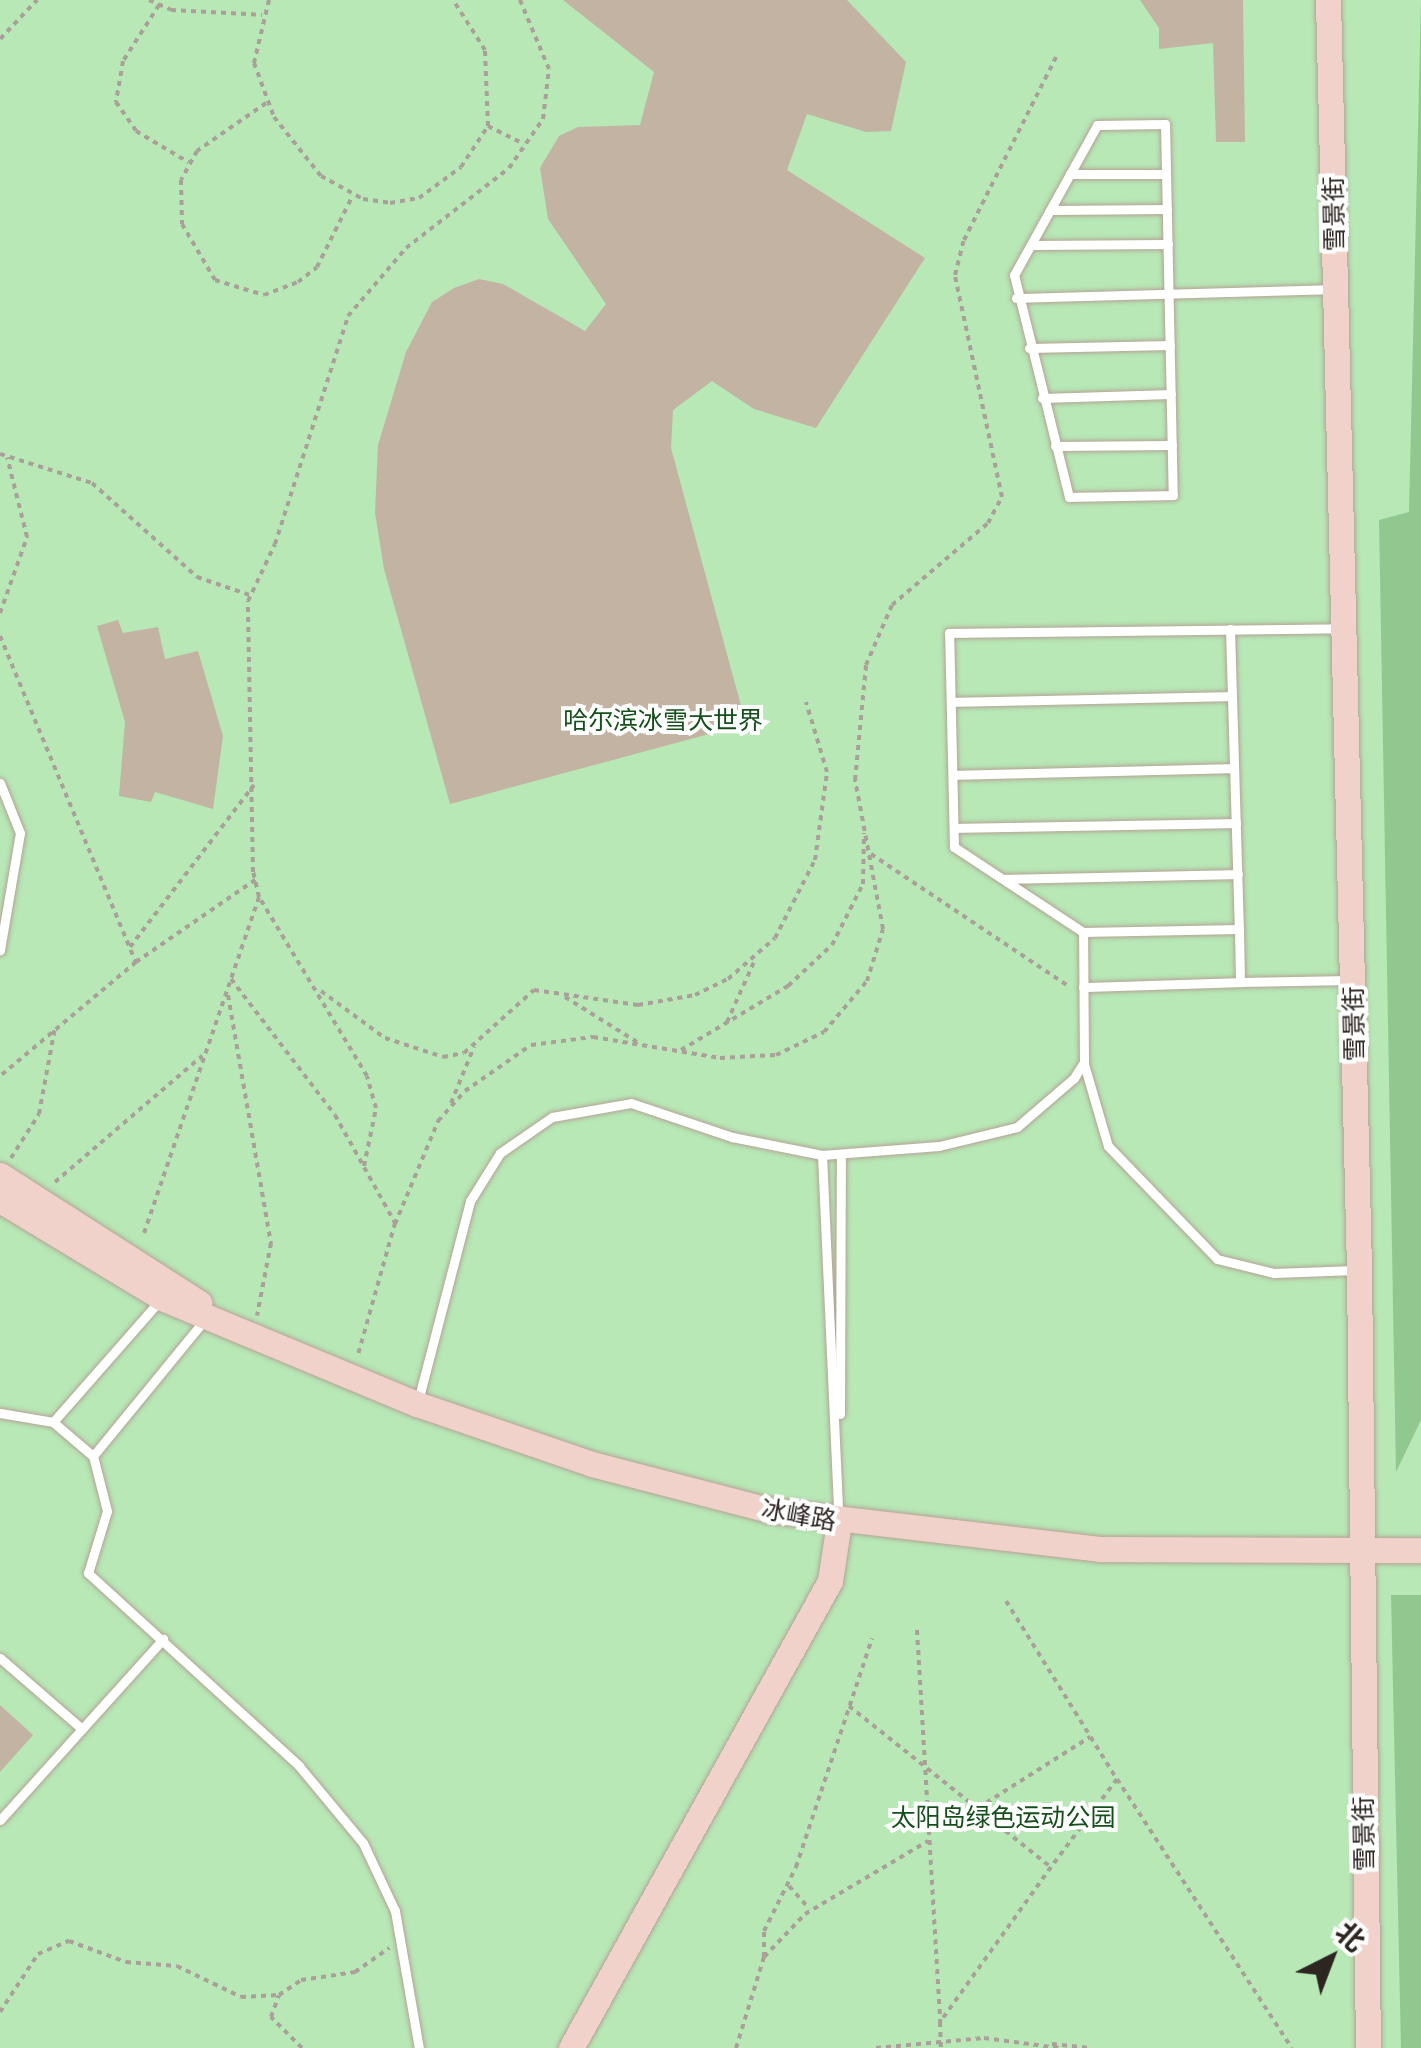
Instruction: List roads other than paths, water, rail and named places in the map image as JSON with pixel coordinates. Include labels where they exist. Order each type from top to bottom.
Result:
[{"type":"street","name":"雪景街","points":[[1328,0],[1359,1270],[1357,1550],[1368,2048]]},
{"type":"street","name":"冰峰路","points":[[5,1167],[168,1290]]},
{"type":"street","name":"冰峰路","points":[[0,1200],[254,1334],[417,1404],[592,1464],[839,1522],[1100,1549],[1421,1550]]},
{"type":"street","points":[[571,2048],[830,1581],[839,1522]]},
{"type":"lane","points":[[1165,124],[1166,174],[1173,495],[1069,497],[1016,298],[1014,275],[1097,125],[1165,124]]},
{"type":"lane","points":[[1070,174],[1166,174]]},
{"type":"lane","points":[[1050,210],[1167,209]]},
{"type":"lane","points":[[1031,245],[1168,244]]},
{"type":"lane","points":[[1016,298],[1335,289]]},
{"type":"lane","points":[[1029,348],[1170,344]]},
{"type":"lane","points":[[1042,398],[1171,394]]},
{"type":"lane","points":[[1055,446],[1172,444]]},
{"type":"lane","points":[[1239,929],[1083,932],[954,846],[949,633],[1344,628]]},
{"type":"lane","points":[[1230,629],[1240,982]]},
{"type":"lane","points":[[951,702],[1232,696]]},
{"type":"lane","points":[[952,775],[1234,768]]},
{"type":"lane","points":[[0,783],[20,833],[0,950]]},
{"type":"lane","points":[[954,828],[1236,823]]},
{"type":"lane","points":[[1004,880],[1238,874]]},
{"type":"lane","points":[[0,894],[11,903]]},
{"type":"lane","points":[[1083,932],[1088,1101],[1108,1146],[1217,1259],[1274,1273],[1359,1270]]},
{"type":"lane","points":[[1083,991],[1352,980]]},
{"type":"lane","points":[[417,1404],[470,1200],[500,1153],[536,1126],[581,1107],[631,1103],[732,1137],[841,1154],[1005,1132],[1046,1109],[1084,1062]]},
{"type":"lane","points":[[822,1154],[839,1522]]},
{"type":"lane","points":[[839,1522],[841,1154]]},
{"type":"lane","points":[[53,1422],[168,1290]]},
{"type":"lane","points":[[93,1456],[210,1312]]},
{"type":"lane","points":[[0,1414],[53,1422],[93,1456],[107,1511],[88,1573],[163,1639],[340,1810],[379,1876],[403,1945],[419,2048]]},
{"type":"lane","points":[[0,1820],[163,1639]]},
{"type":"lane","points":[[0,1658],[82,1729]]},
{"type":"park label","name":"哈尔滨冰雪大世界","points":[[663,719]]},
{"type":"park label","name":"太阳岛绿色运动公园","points":[[1003,1816]]}]
